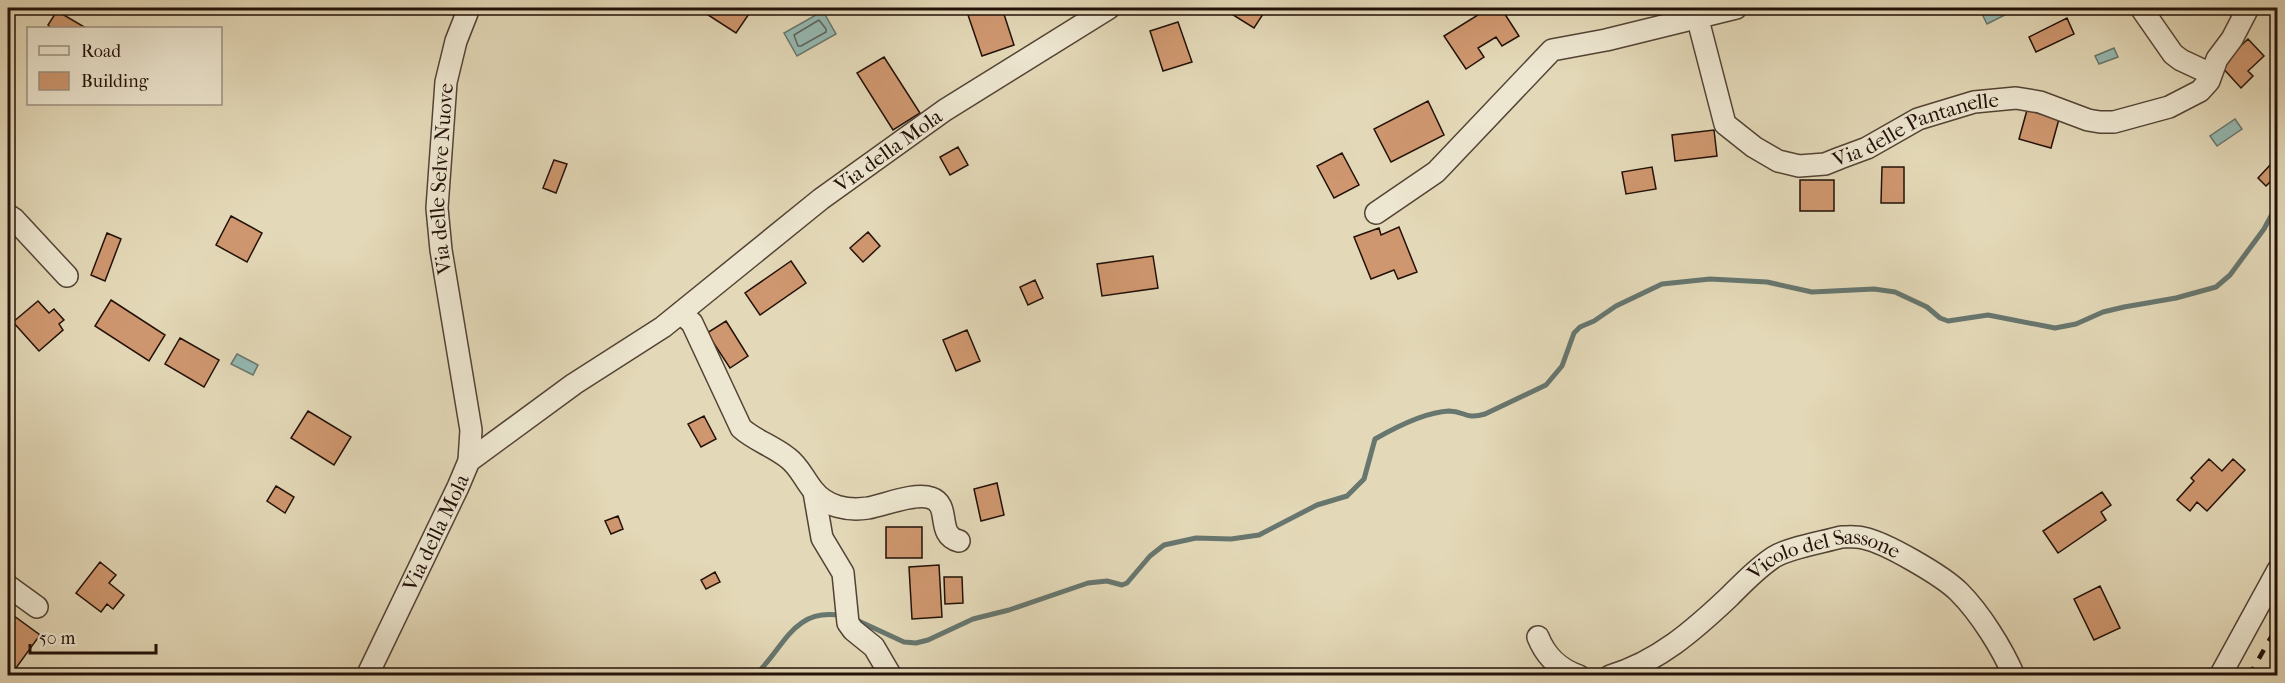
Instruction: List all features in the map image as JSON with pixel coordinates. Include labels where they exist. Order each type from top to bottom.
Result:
[{"type":"street","name":"Via delle Selve Nuove","points":[[469,8],[456,41],[446,82],[437,208],[441,250],[471,430],[469,460]]},
{"type":"street","name":"Via della Mola","points":[[367,675],[469,460],[574,384],[681,314],[793,221],[945,110],[1109,8]]},
{"type":"street","points":[[1376,213],[1436,172],[1552,50],[1606,40],[1736,8]]},
{"type":"street","points":[[2141,8],[2173,54],[2211,74]]},
{"type":"street","name":"Via delle Pantanelle","points":[[1697,16],[1725,124],[1754,147],[1778,161],[1799,166],[1825,164],[1867,148],[1918,119],[1950,107],[1974,102],[2016,98],[2062,108],[2088,120],[2114,122],[2169,107],[2200,91],[2209,81],[2217,59],[2232,39],[2248,8]]},
{"type":"street","points":[[8,215],[67,276]]},
{"type":"street","points":[[681,314],[692,323],[741,428],[747,434],[776,448],[794,463],[814,492],[840,508],[851,509],[867,508],[919,496],[930,497],[942,508],[948,536],[959,541]]},
{"type":"street","points":[[814,492],[822,538],[843,573],[847,616],[853,630],[874,647],[891,675]]},
{"type":"street","name":"Vicolo del Sassone","points":[[1611,675],[1650,660],[1672,646],[1703,621],[1756,570],[1776,555],[1851,536],[1871,540],[1889,549],[1958,590],[1979,617],[2014,675]]},
{"type":"street","points":[[2220,675],[2277,570]]},
{"type":"street","points":[[8,586],[37,607]]},
{"type":"street","points":[[1538,638],[1544,653],[1559,666],[1579,675]]},
{"type":"water","points":[[2001,8],[2005,15],[1987,24],[1982,14]]},
{"type":"water","points":[[823,11],[836,34],[797,56],[784,33]]},
{"type":"water","points":[[2114,48],[2118,57],[2099,64],[2095,56]]},
{"type":"water","points":[[2235,119],[2242,129],[2217,146],[2210,136]]},
{"type":"water","points":[[237,354],[258,365],[253,375],[231,364]]},
{"type":"building","points":[[705,8],[753,8],[736,33],[702,11]]},
{"type":"building","points":[[980,8],[1002,8],[1014,45],[982,56],[967,12]]},
{"type":"building","points":[[1234,8],[1267,8],[1254,28],[1230,13]]},
{"type":"building","points":[[1489,8],[1501,8],[1519,36],[1502,46],[1496,37],[1478,48],[1484,57],[1466,69],[1444,36]]},
{"type":"building","points":[[57,11],[84,27],[50,27],[48,25]]},
{"type":"building","points":[[2067,18],[2074,34],[2036,52],[2029,37]]},
{"type":"building","points":[[1178,22],[1192,62],[1163,71],[1150,31]]},
{"type":"building","points":[[2278,38],[2278,56],[2272,54]]},
{"type":"building","points":[[2248,39],[2264,56],[2248,71],[2253,76],[2241,88],[2220,65]]},
{"type":"building","points":[[884,57],[920,113],[893,130],[857,73]]},
{"type":"building","points":[[1428,101],[1444,135],[1391,162],[1374,129]]},
{"type":"building","points":[[2027,110],[2059,119],[2051,148],[2019,139]]},
{"type":"building","points":[[1714,130],[1717,156],[1675,161],[1672,135]]},
{"type":"building","points":[[958,147],[968,165],[950,175],[940,157]]},
{"type":"building","points":[[1342,153],[1359,185],[1334,198],[1317,166]]},
{"type":"building","points":[[554,160],[567,164],[556,193],[543,188]]},
{"type":"building","points":[[2271,164],[2278,170],[2278,174],[2266,186],[2258,178]]},
{"type":"building","points":[[1652,167],[1656,189],[1626,194],[1622,172]]},
{"type":"building","points":[[1882,167],[1904,167],[1904,203],[1881,203]]},
{"type":"building","points":[[1800,180],[1834,180],[1834,211],[1800,211]]},
{"type":"building","points":[[231,216],[262,233],[247,262],[216,245]]},
{"type":"building","points":[[1399,227],[1417,272],[1398,279],[1394,270],[1371,279],[1354,237],[1379,228],[1381,235]]},
{"type":"building","points":[[868,232],[880,246],[863,262],[850,248]]},
{"type":"building","points":[[107,233],[121,239],[105,281],[91,275]]},
{"type":"building","points":[[1153,256],[1158,288],[1102,296],[1097,264]]},
{"type":"building","points":[[791,261],[806,283],[760,315],[745,293]]},
{"type":"building","points":[[1035,280],[1043,298],[1028,305],[1020,287]]},
{"type":"building","points":[[111,300],[165,335],[149,361],[95,326]]},
{"type":"building","points":[[38,301],[49,313],[54,309],[64,320],[59,324],[63,330],[39,351],[13,322]]},
{"type":"building","points":[[726,321],[748,356],[730,368],[707,333]]},
{"type":"building","points":[[967,330],[980,361],[956,371],[943,340]]},
{"type":"building","points":[[180,338],[219,360],[204,387],[165,364]]},
{"type":"building","points":[[308,411],[351,437],[334,465],[291,438]]},
{"type":"building","points":[[704,416],[716,439],[701,447],[688,424]]},
{"type":"building","points":[[2209,459],[2222,471],[2233,459],[2245,470],[2207,511],[2197,502],[2190,511],[2177,500],[2194,481],[2191,478]]},
{"type":"building","points":[[997,483],[1004,515],[981,521],[974,489]]},
{"type":"building","points":[[276,486],[294,497],[285,513],[267,501]]},
{"type":"building","points":[[2102,492],[2111,505],[2101,512],[2106,520],[2058,553],[2043,531]]},
{"type":"building","points":[[618,516],[623,529],[611,534],[605,521]]},
{"type":"building","points":[[886,527],[922,527],[922,558],[886,558]]},
{"type":"building","points":[[100,562],[116,575],[109,583],[124,595],[113,609],[107,604],[101,612],[76,593]]},
{"type":"building","points":[[939,565],[942,617],[912,619],[909,567]]},
{"type":"building","points":[[715,572],[720,582],[706,589],[701,580]]},
{"type":"building","points":[[944,577],[962,577],[963,603],[945,604]]},
{"type":"building","points":[[2100,586],[2120,628],[2094,640],[2074,599]]},
{"type":"building","points":[[10,613],[40,635],[16,668],[8,662],[8,617]]},
{"type":"waterway","points":[[852,618],[904,642],[916,643],[928,640],[973,619],[1009,610],[1088,583],[1107,581],[1122,585],[1127,583],[1150,556],[1164,545],[1196,538],[1231,539],[1259,535],[1317,505],[1347,496],[1364,479],[1375,439],[1392,430],[1421,417],[1440,412],[1454,411],[1469,416],[1485,414],[1546,385],[1562,366],[1574,333],[1580,327],[1594,321],[1616,306],[1662,284],[1710,279],[1767,282],[1812,292],[1874,289],[1895,292],[1927,307],[1940,318],[1948,321],[1988,315],[2055,328],[2076,324],[2103,312],[2176,298],[2216,287],[2230,275],[2264,229],[2278,203]]},
{"type":"waterway","points":[[754,676],[800,624],[826,615],[843,616]]},
{"type":"railway","points":[[2249,676],[2278,625]]}]
